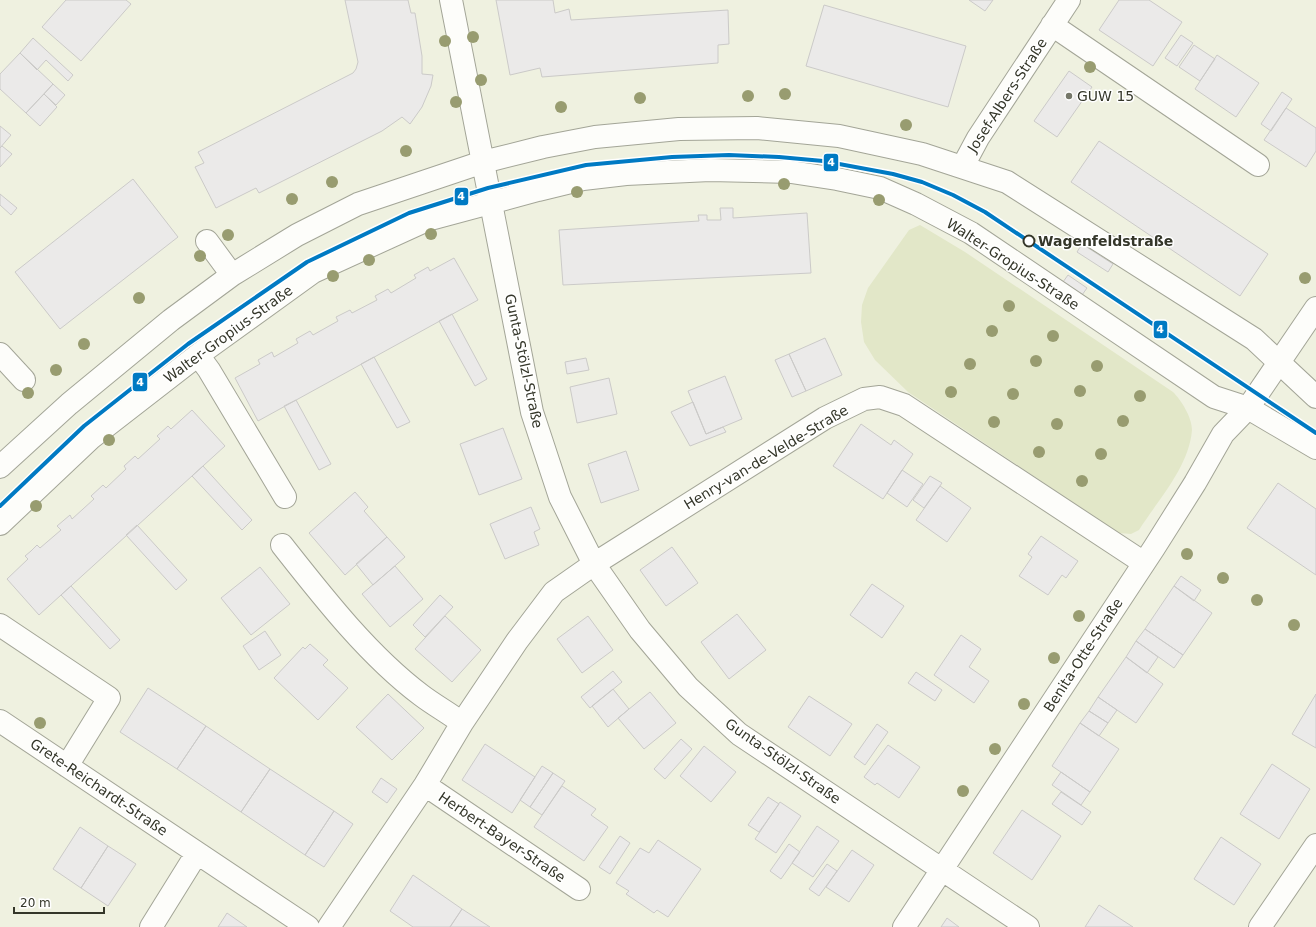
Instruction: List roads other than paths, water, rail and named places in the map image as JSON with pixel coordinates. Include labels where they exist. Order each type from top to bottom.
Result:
[{"type":"street","points":[[451,0],[491,202]]},
{"type":"street","name":"Josef-Albers-Straße","points":[[963,166],[978,138],[1069,0]]},
{"type":"street","name":"Josef-Albers-Straße","points":[[1052,25],[1258,165]]},
{"type":"street","points":[[0,467],[81,394],[171,320],[232,275],[297,235],[358,204],[483,162],[543,147],[603,136],[679,129],[757,128],[839,136],[876,143],[963,166],[1007,182],[1254,339],[1316,398]]},
{"type":"street","name":"Walter-Gropius-Straße","points":[[0,524],[91,438],[198,355],[313,272],[427,220],[491,202],[583,180],[677,171],[710,170],[791,172],[837,179],[880,188],[916,204],[971,233],[1214,398],[1248,408],[1316,448]]},
{"type":"street","name":"Gunta-Stölzl-Straße","points":[[491,202],[532,412],[560,497],[594,564],[640,630],[688,687],[740,734],[1028,927]]},
{"type":"street","points":[[207,241],[232,275]]},
{"type":"street","points":[[1278,363],[1316,308]]},
{"type":"street","points":[[0,354],[24,380]]},
{"type":"street","points":[[198,355],[209,370],[285,497]]},
{"type":"street","name":"Benita-Otte-Straße","points":[[904,927],[1144,563],[1195,483],[1222,434],[1248,408],[1278,363]]},
{"type":"street","name":"Henry-van-de-Velde-Straße","points":[[594,564],[825,418],[864,399],[880,397],[904,405],[1144,563]]},
{"type":"street","points":[[282,545],[315,588],[365,644],[421,695],[462,722]]},
{"type":"street","name":"Herbert-Bayer-Straße","points":[[329,927],[425,785],[462,722],[517,641],[554,592],[594,564]]},
{"type":"street","points":[[0,625],[110,698],[67,766]]},
{"type":"street","name":"Grete-Reichardt-Straße","points":[[0,721],[308,927]]},
{"type":"street","name":"Herbert-Bayer-Straße","points":[[425,785],[579,889]]},
{"type":"street","points":[[1260,927],[1316,845]]},
{"type":"street","points":[[151,927],[197,853]]},
{"type":"place","name":"GUW 15","points":[[1069,96]]},
{"type":"place","name":"Wagenfeldstraße","points":[[1029,241]]}]
